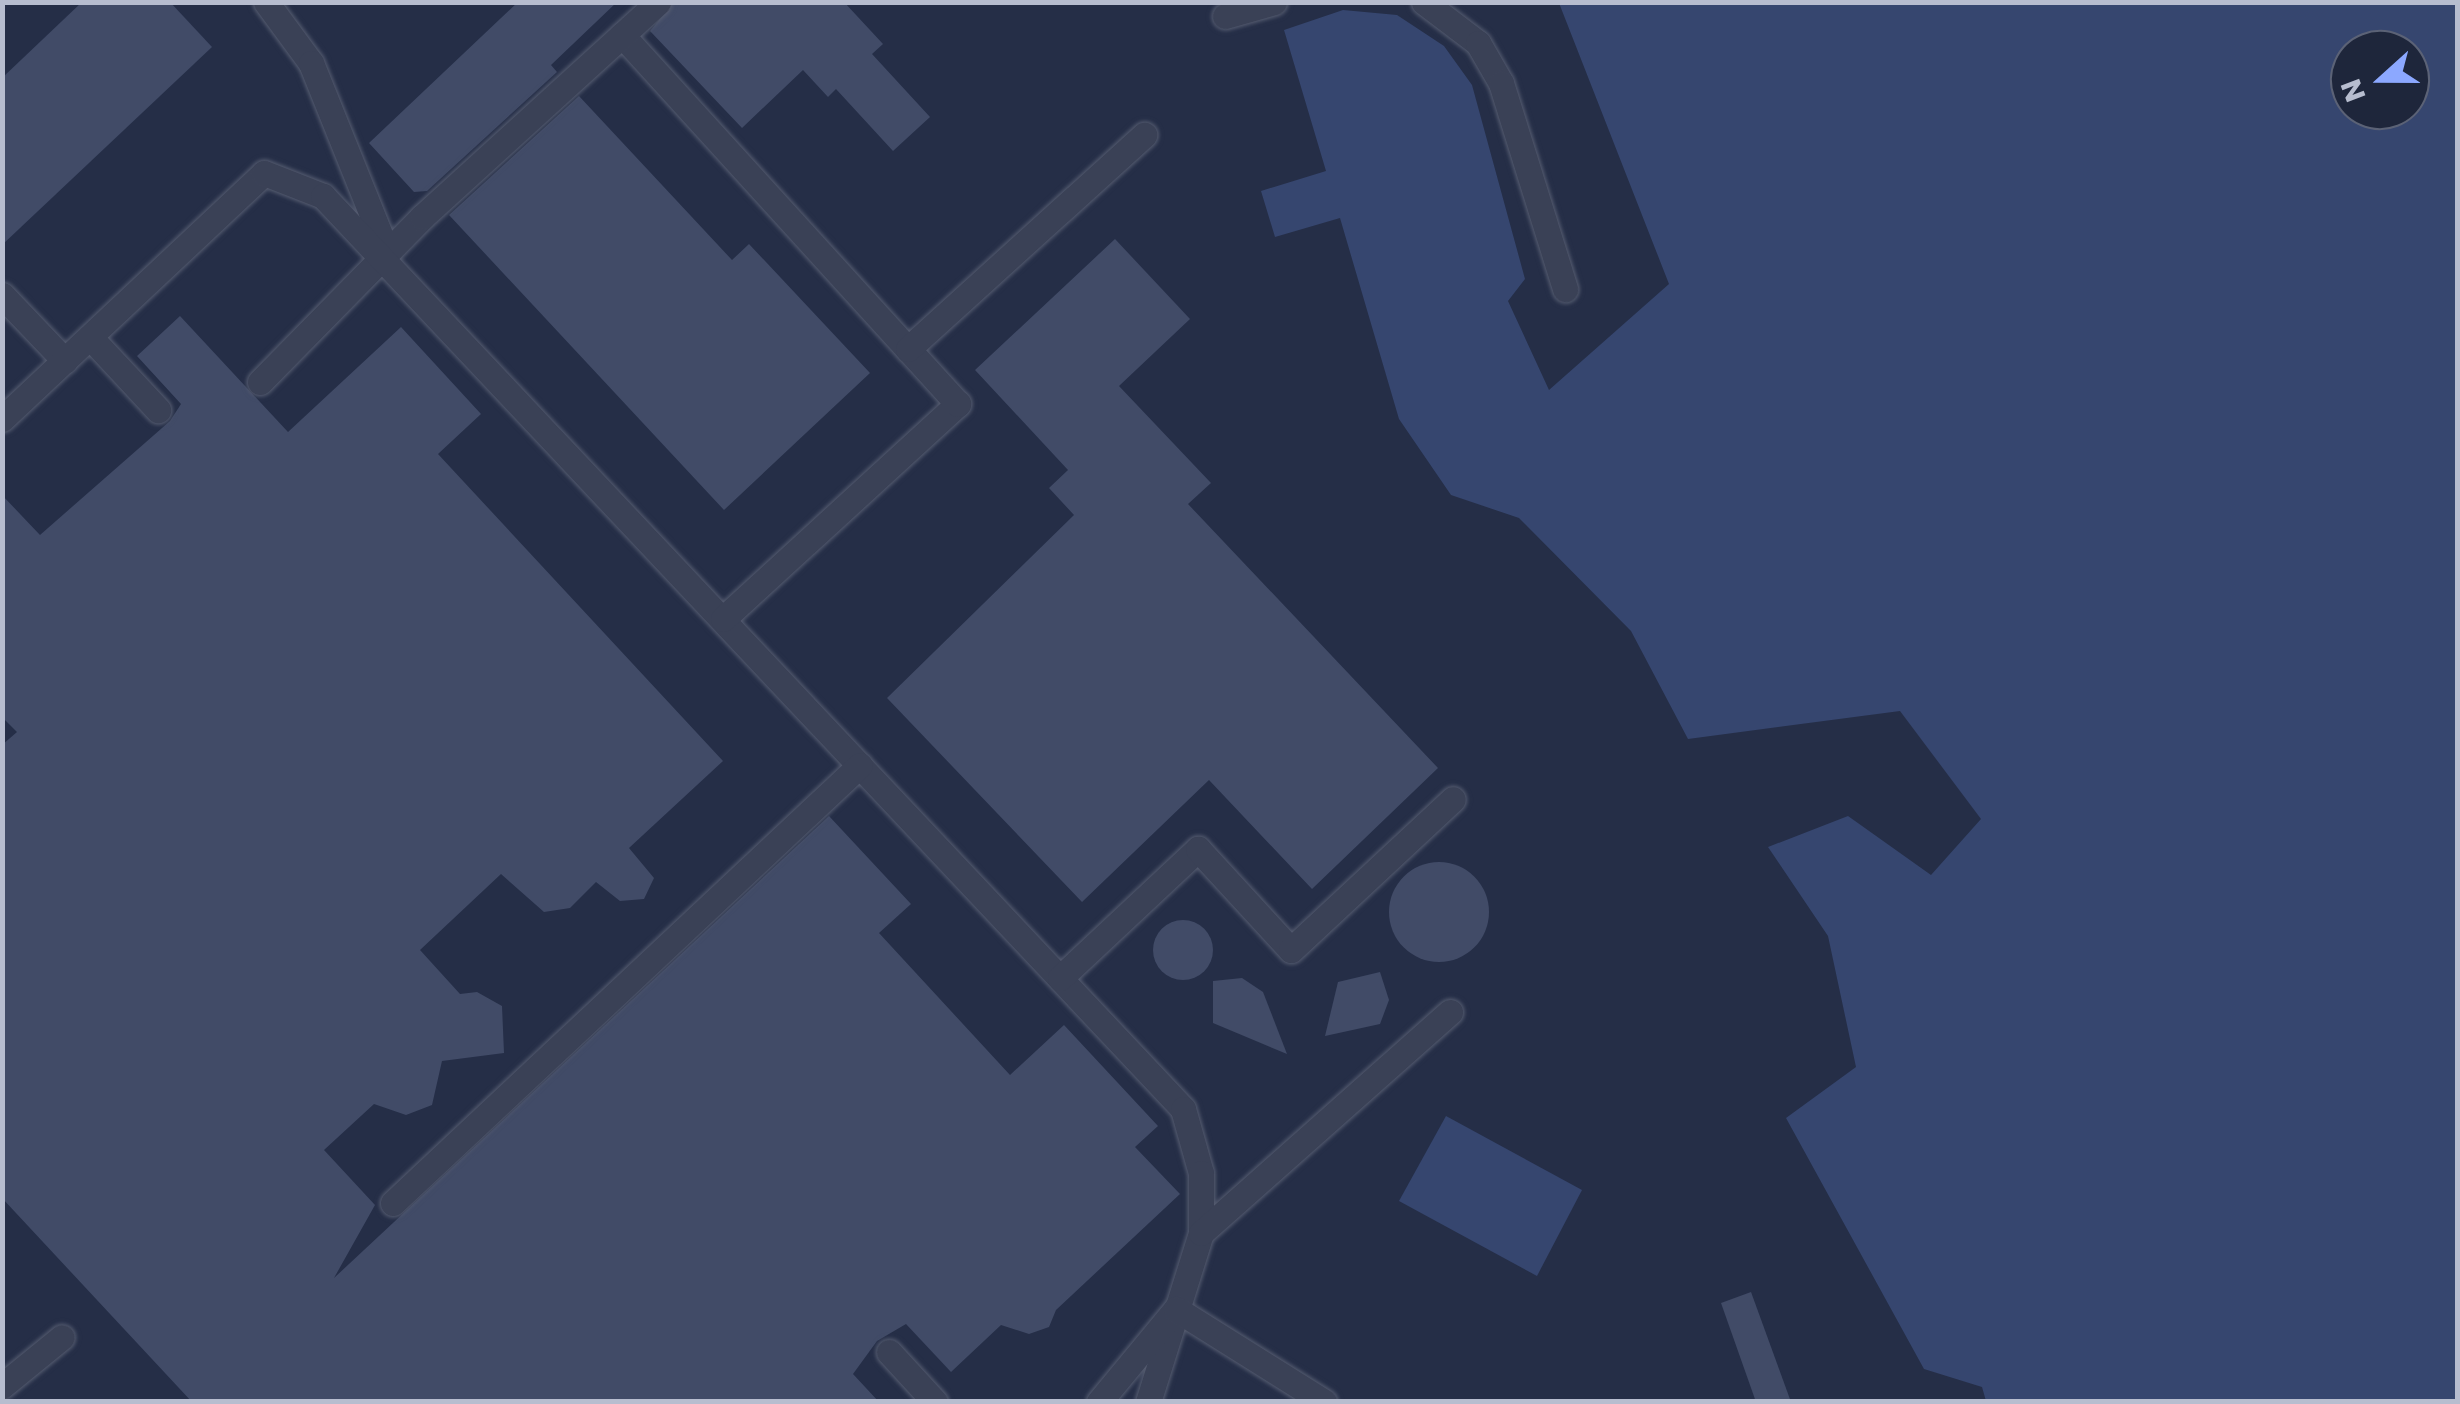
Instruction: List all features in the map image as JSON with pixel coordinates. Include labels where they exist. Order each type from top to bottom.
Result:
[{"type":"lane","points":[[266,2],[311,63],[390,258]]},
{"type":"lane","points":[[260,382],[658,2]]},
{"type":"lane","points":[[1225,16],[1274,2]]},
{"type":"lane","points":[[1424,2],[1478,43],[1501,83],[1564,289]]},
{"type":"lane","points":[[622,35],[958,404],[723,619]]},
{"type":"lane","points":[[908,349],[1144,135]]},
{"type":"lane","points":[[2,420],[264,174],[324,196],[390,258],[1183,1108],[1200,1173],[1200,1233],[1148,1402]]},
{"type":"lane","points":[[2,295],[65,361]]},
{"type":"lane","points":[[90,337],[158,410]]},
{"type":"lane","points":[[392,1203],[860,765]]},
{"type":"lane","points":[[1060,978],[1198,849],[1291,950],[1453,799]]},
{"type":"lane","points":[[1200,1233],[1450,1012]]},
{"type":"lane","points":[[1099,1402],[1176,1309]]},
{"type":"lane","points":[[1176,1309],[1324,1402]]},
{"type":"lane","points":[[2,1386],[62,1337]]},
{"type":"lane","points":[[889,1352],[935,1402]]},
{"type":"water","points":[[1559,3],[2457,3],[2457,1401],[1986,1401],[1982,1387],[1924,1369],[1786,1118],[1856,1067],[1828,936],[1768,847],[1848,816],[1931,875],[1981,819],[1900,711],[1688,739],[1631,631],[1519,518],[1451,495],[1399,419],[1340,218],[1275,237],[1261,191],[1326,171],[1284,30],[1343,10],[1397,15],[1444,46],[1472,85],[1525,279],[1508,301],[1549,390],[1669,284]]},
{"type":"water","points":[[1446,1116],[1582,1190],[1537,1276],[1399,1201]]},
{"type":"building","points":[[82,2],[170,2],[212,47],[2,245],[2,78]]},
{"type":"building","points":[[518,2],[617,2],[551,65],[557,72],[427,191],[414,192],[369,143]]},
{"type":"building","points":[[674,2],[844,2],[883,44],[872,54],[930,117],[893,151],[836,89],[828,97],[803,70],[742,128],[650,31]]},
{"type":"building","points":[[579,96],[732,260],[749,244],[870,373],[724,510],[449,215]]},
{"type":"building","points":[[1115,239],[1190,319],[1119,386],[1211,483],[1188,504],[1438,768],[1312,889],[1209,780],[1082,902],[887,698],[1074,515],[1049,488],[1068,470],[975,370]]},
{"type":"building","points":[[180,316],[288,432],[401,327],[481,414],[438,454],[723,761],[629,848],[654,878],[644,899],[620,901],[596,882],[570,908],[544,912],[501,874],[420,950],[460,994],[477,992],[502,1006],[504,1053],[442,1061],[432,1105],[406,1115],[374,1104],[324,1150],[375,1205],[334,1278],[829,816],[911,904],[879,933],[1010,1075],[1064,1025],[1158,1126],[1135,1147],[1180,1194],[1056,1310],[1049,1327],[1029,1334],[1001,1325],[951,1372],[906,1324],[877,1341],[853,1374],[879,1402],[192,1402],[2,1198],[2,745],[17,732],[2,717],[2,495],[40,535],[170,421],[181,404],[137,356]]},
{"type":"building","points":[[1439,862],[1458,866],[1474,877],[1485,893],[1489,912],[1485,931],[1474,947],[1458,958],[1439,962],[1420,958],[1404,947],[1393,931],[1389,912],[1393,893],[1404,877],[1420,866]]},
{"type":"building","points":[[1183,920],[1204,929],[1213,950],[1204,971],[1183,980],[1162,971],[1153,950],[1162,929]]},
{"type":"building","points":[[1380,972],[1389,1000],[1380,1024],[1325,1036],[1338,982]]},
{"type":"building","points":[[1242,978],[1263,992],[1287,1054],[1213,1023],[1213,981]]},
{"type":"building","points":[[1751,1292],[1791,1402],[1756,1402],[1721,1303]]}]
